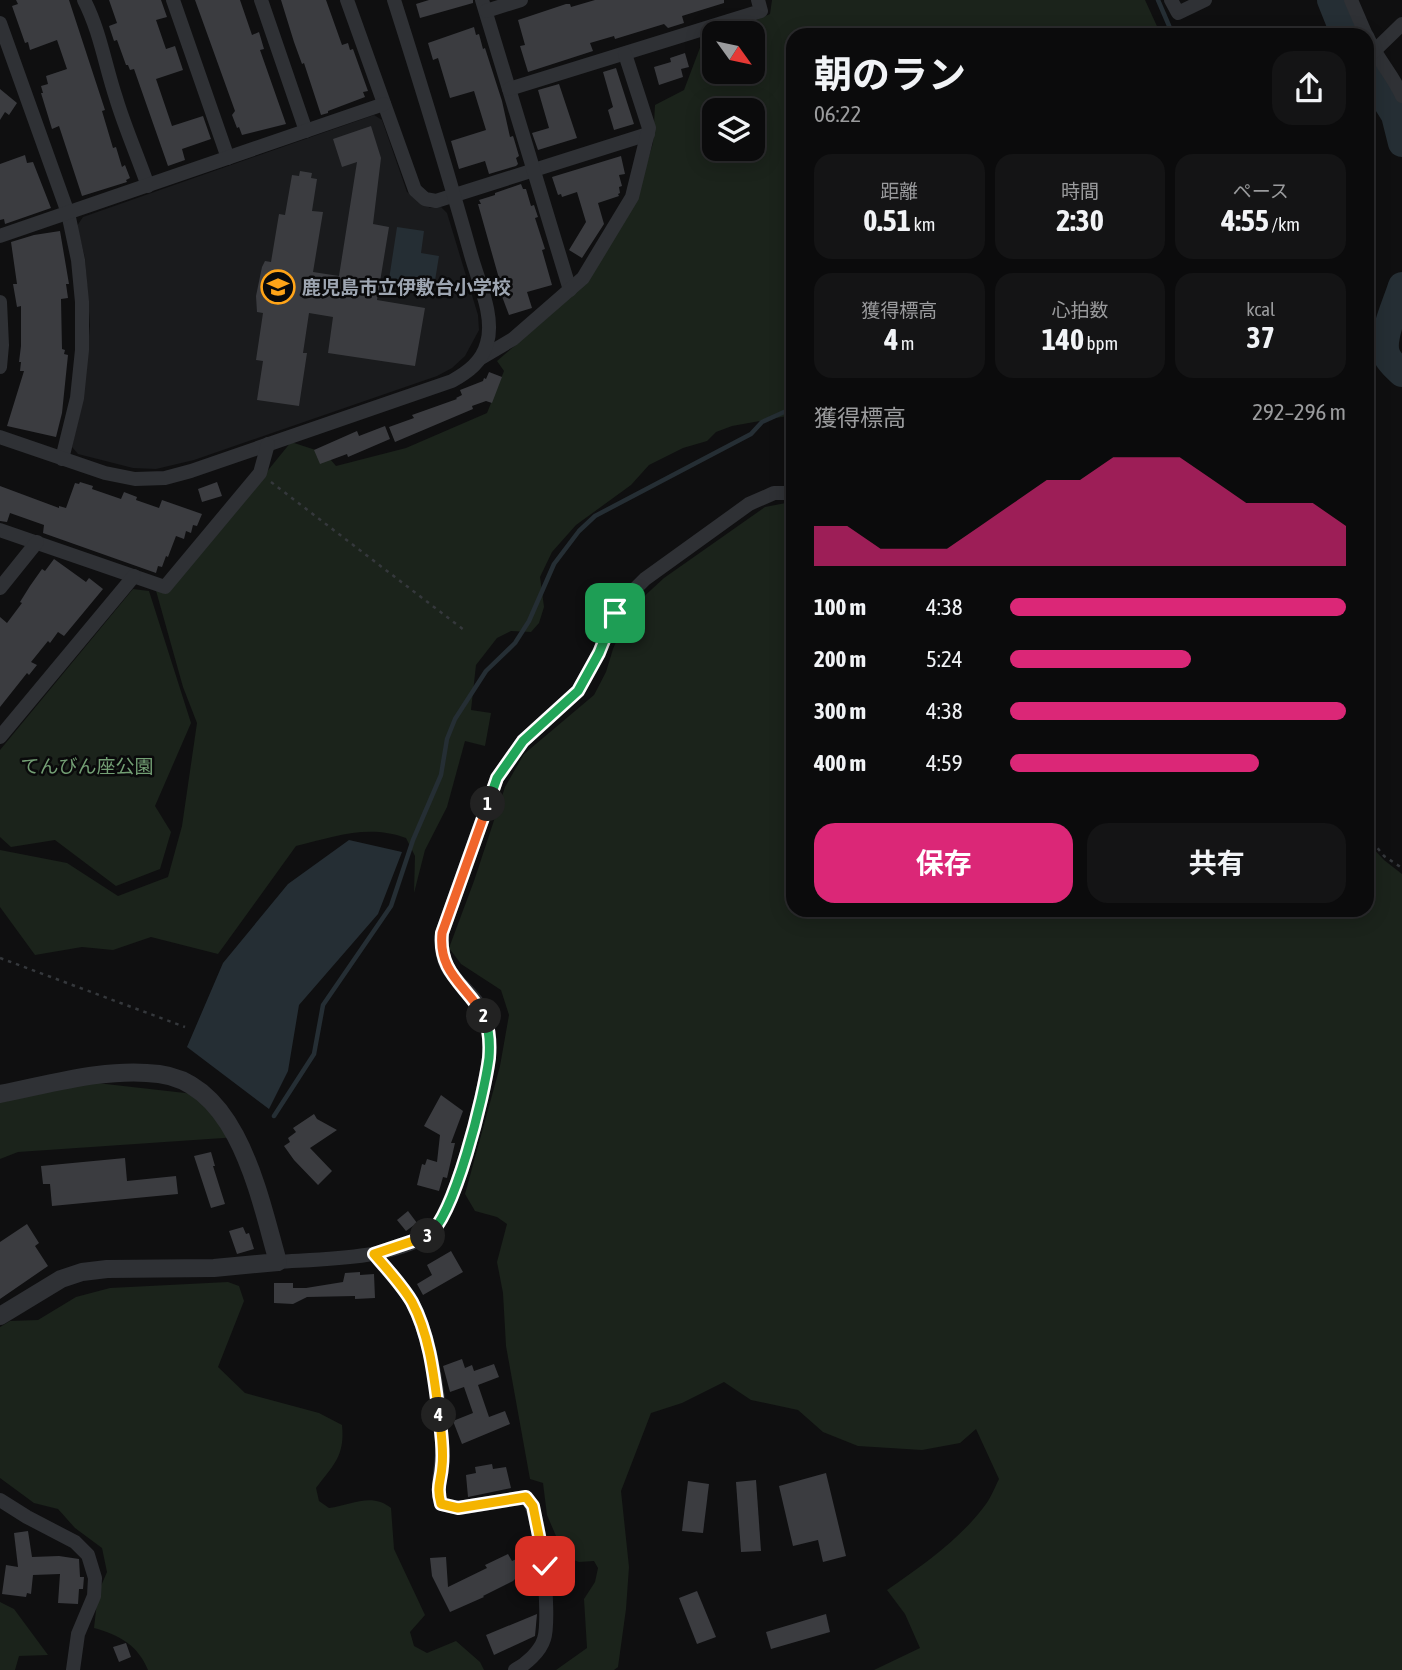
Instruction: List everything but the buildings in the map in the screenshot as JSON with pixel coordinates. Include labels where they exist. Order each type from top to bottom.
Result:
[{"type":"street","points":[[84,0],[92,15],[116,97],[148,186]]},
{"type":"street","points":[[173,0],[228,158]]},
{"type":"street","points":[[261,0],[306,131]]},
{"type":"street","points":[[347,0],[415,190],[425,199],[436,201],[648,134]]},
{"type":"street","points":[[394,0],[455,195],[489,320],[487,343],[480,359]]},
{"type":"street","points":[[521,0],[484,5],[570,290]]},
{"type":"street","points":[[509,89],[761,11],[758,0]]},
{"type":"street","points":[[1171,0],[1178,13],[1205,0]]},
{"type":"street","points":[[1351,0],[1363,28]]},
{"type":"street","points":[[0,23],[68,213],[78,260],[82,302],[82,349],[77,398],[62,458]]},
{"type":"street","points":[[1374,52],[1402,24]]},
{"type":"street","points":[[0,437],[105,473],[135,479],[165,478],[452,381],[470,370],[480,359],[513,339],[583,278],[632,197],[649,128],[625,54]]},
{"type":"street","points":[[1374,60],[1398,87],[1402,96]]},
{"type":"street","points":[[0,236],[384,104]]},
{"type":"street","points":[[0,302],[0,367]]},
{"type":"street","points":[[0,530],[164,587],[260,473],[268,444]]},
{"type":"street","points":[[0,1316],[61,1279],[82,1272],[107,1269],[214,1268],[374,1254],[413,1242],[436,1230],[456,1185],[489,1056],[485,1018],[445,965],[440,949],[442,933],[497,778],[523,741],[578,691],[599,653],[615,613],[645,579],[749,504],[774,493],[786,493]]},
{"type":"street","points":[[0,588],[37,542]]},
{"type":"street","points":[[0,737],[134,576]]},
{"type":"street","points":[[0,1094],[87,1077],[131,1073],[161,1074],[198,1091],[226,1118],[240,1142],[278,1262]]},
{"type":"street","points":[[374,1254],[410,1299],[429,1350],[442,1443],[442,1469],[438,1483],[441,1504],[458,1508],[526,1497],[533,1506],[545,1566],[545,1639],[537,1652],[515,1670]]},
{"type":"street","points":[[0,1500],[75,1542],[88,1555],[95,1578],[94,1596],[78,1634],[73,1670]]},
{"type":"path","points":[[260,473],[464,630]]},
{"type":"path","points":[[1374,844],[1384,856],[1402,868]]},
{"type":"path","points":[[0,958],[185,1027]]},
{"type":"shaded area","name":"鹿児島市立伊敷台小学校","points":[[374,115],[382,120],[407,192],[430,208],[441,207],[447,213],[478,315],[479,330],[465,356],[452,368],[437,376],[194,460],[156,469],[133,468],[78,454],[72,447],[83,399],[90,325],[85,258],[77,226],[83,217]]},
{"type":"shaded area","points":[[397,227],[424,231],[421,253],[439,256],[433,293],[388,286]]},
{"type":"shaded area","points":[[349,840],[402,852],[378,914],[299,1005],[288,1071],[269,1109],[187,1047],[223,963],[288,884]]},
{"type":"green space","points":[[772,0],[1145,0],[1158,28],[786,28],[786,416],[732,426],[716,432],[707,441],[683,448],[649,465],[631,485],[576,525],[552,552],[540,577],[544,607],[539,623],[531,632],[511,631],[497,638],[476,665],[471,710],[491,713],[485,746],[465,741],[447,807],[425,850],[414,893],[415,856],[406,838],[378,832],[351,833],[296,846],[218,954],[151,937],[113,950],[82,947],[35,955],[0,907],[0,850],[67,863],[118,896],[168,877],[182,826],[197,723],[183,687],[155,587],[196,559],[291,442],[325,453],[336,466],[406,448],[487,413],[504,371],[497,361],[554,312],[636,199],[653,143],[655,105],[684,90],[701,45],[702,84],[765,84],[765,21],[754,21],[770,14]]},
{"type":"green space","points":[[786,503],[786,917],[1374,917],[1374,849],[1402,874],[1402,1670],[874,1670],[920,1648],[905,1614],[887,1590],[951,1542],[985,1505],[999,1479],[976,1429],[960,1443],[922,1450],[858,1446],[823,1432],[798,1410],[751,1400],[724,1382],[682,1403],[651,1413],[621,1491],[629,1567],[618,1667],[614,1670],[556,1670],[587,1648],[584,1599],[595,1582],[598,1568],[594,1561],[579,1562],[565,1557],[547,1515],[543,1483],[530,1479],[506,1346],[503,1293],[497,1262],[507,1224],[497,1217],[475,1211],[465,1194],[500,1066],[509,1015],[501,990],[461,964],[449,948],[505,787],[524,754],[594,695],[606,672],[624,623],[639,601],[664,578],[765,507]]},
{"type":"green space","name":"てんびん座公園","points":[[133,589],[149,591],[191,723],[155,806],[171,832],[160,869],[116,886],[55,840],[11,847],[0,837],[0,750]]},
{"type":"green space","points":[[88,1082],[194,1094],[238,1137],[18,1152],[0,1159],[0,1098]]},
{"type":"green space","points":[[228,1282],[239,1286],[244,1301],[218,1367],[245,1393],[319,1413],[342,1425],[340,1452],[316,1488],[319,1501],[329,1508],[369,1500],[384,1503],[391,1508],[394,1549],[425,1615],[410,1632],[414,1646],[427,1653],[456,1641],[480,1662],[484,1670],[148,1670],[139,1654],[127,1642],[94,1628],[98,1593],[107,1572],[102,1548],[75,1528],[58,1509],[34,1503],[0,1478],[0,1327],[10,1321],[38,1320],[76,1297],[110,1288]]},
{"type":"green space","points":[[0,1602],[14,1609],[48,1655],[19,1656],[15,1670],[0,1670]]},
{"type":"waterway","points":[[1158,0],[1170,28]]},
{"type":"waterway","points":[[1331,0],[1342,28]]},
{"type":"waterway","points":[[1374,81],[1395,115],[1402,143]]},
{"type":"waterway","points":[[1402,286],[1385,341],[1387,356],[1402,373]]},
{"type":"waterway","points":[[274,1116],[314,1054],[323,1005],[391,906],[413,840],[441,775],[447,739],[455,719],[486,671],[515,643],[529,621],[554,564],[579,531],[595,516],[751,434],[762,422],[786,411]]},
{"type":"place","name":"鹿児島市立伊敷台小学校","points":[[278,287]]},
{"type":"route","points":[[545,1566],[533,1506],[526,1497],[458,1508],[441,1504],[437,1492],[442,1469],[442,1443],[429,1350],[410,1299],[374,1254],[427,1236],[436,1230],[444,1217],[478,1107],[489,1056],[485,1018],[445,965],[440,949],[442,933],[497,778],[523,741],[578,691],[599,653],[615,613]]}]
